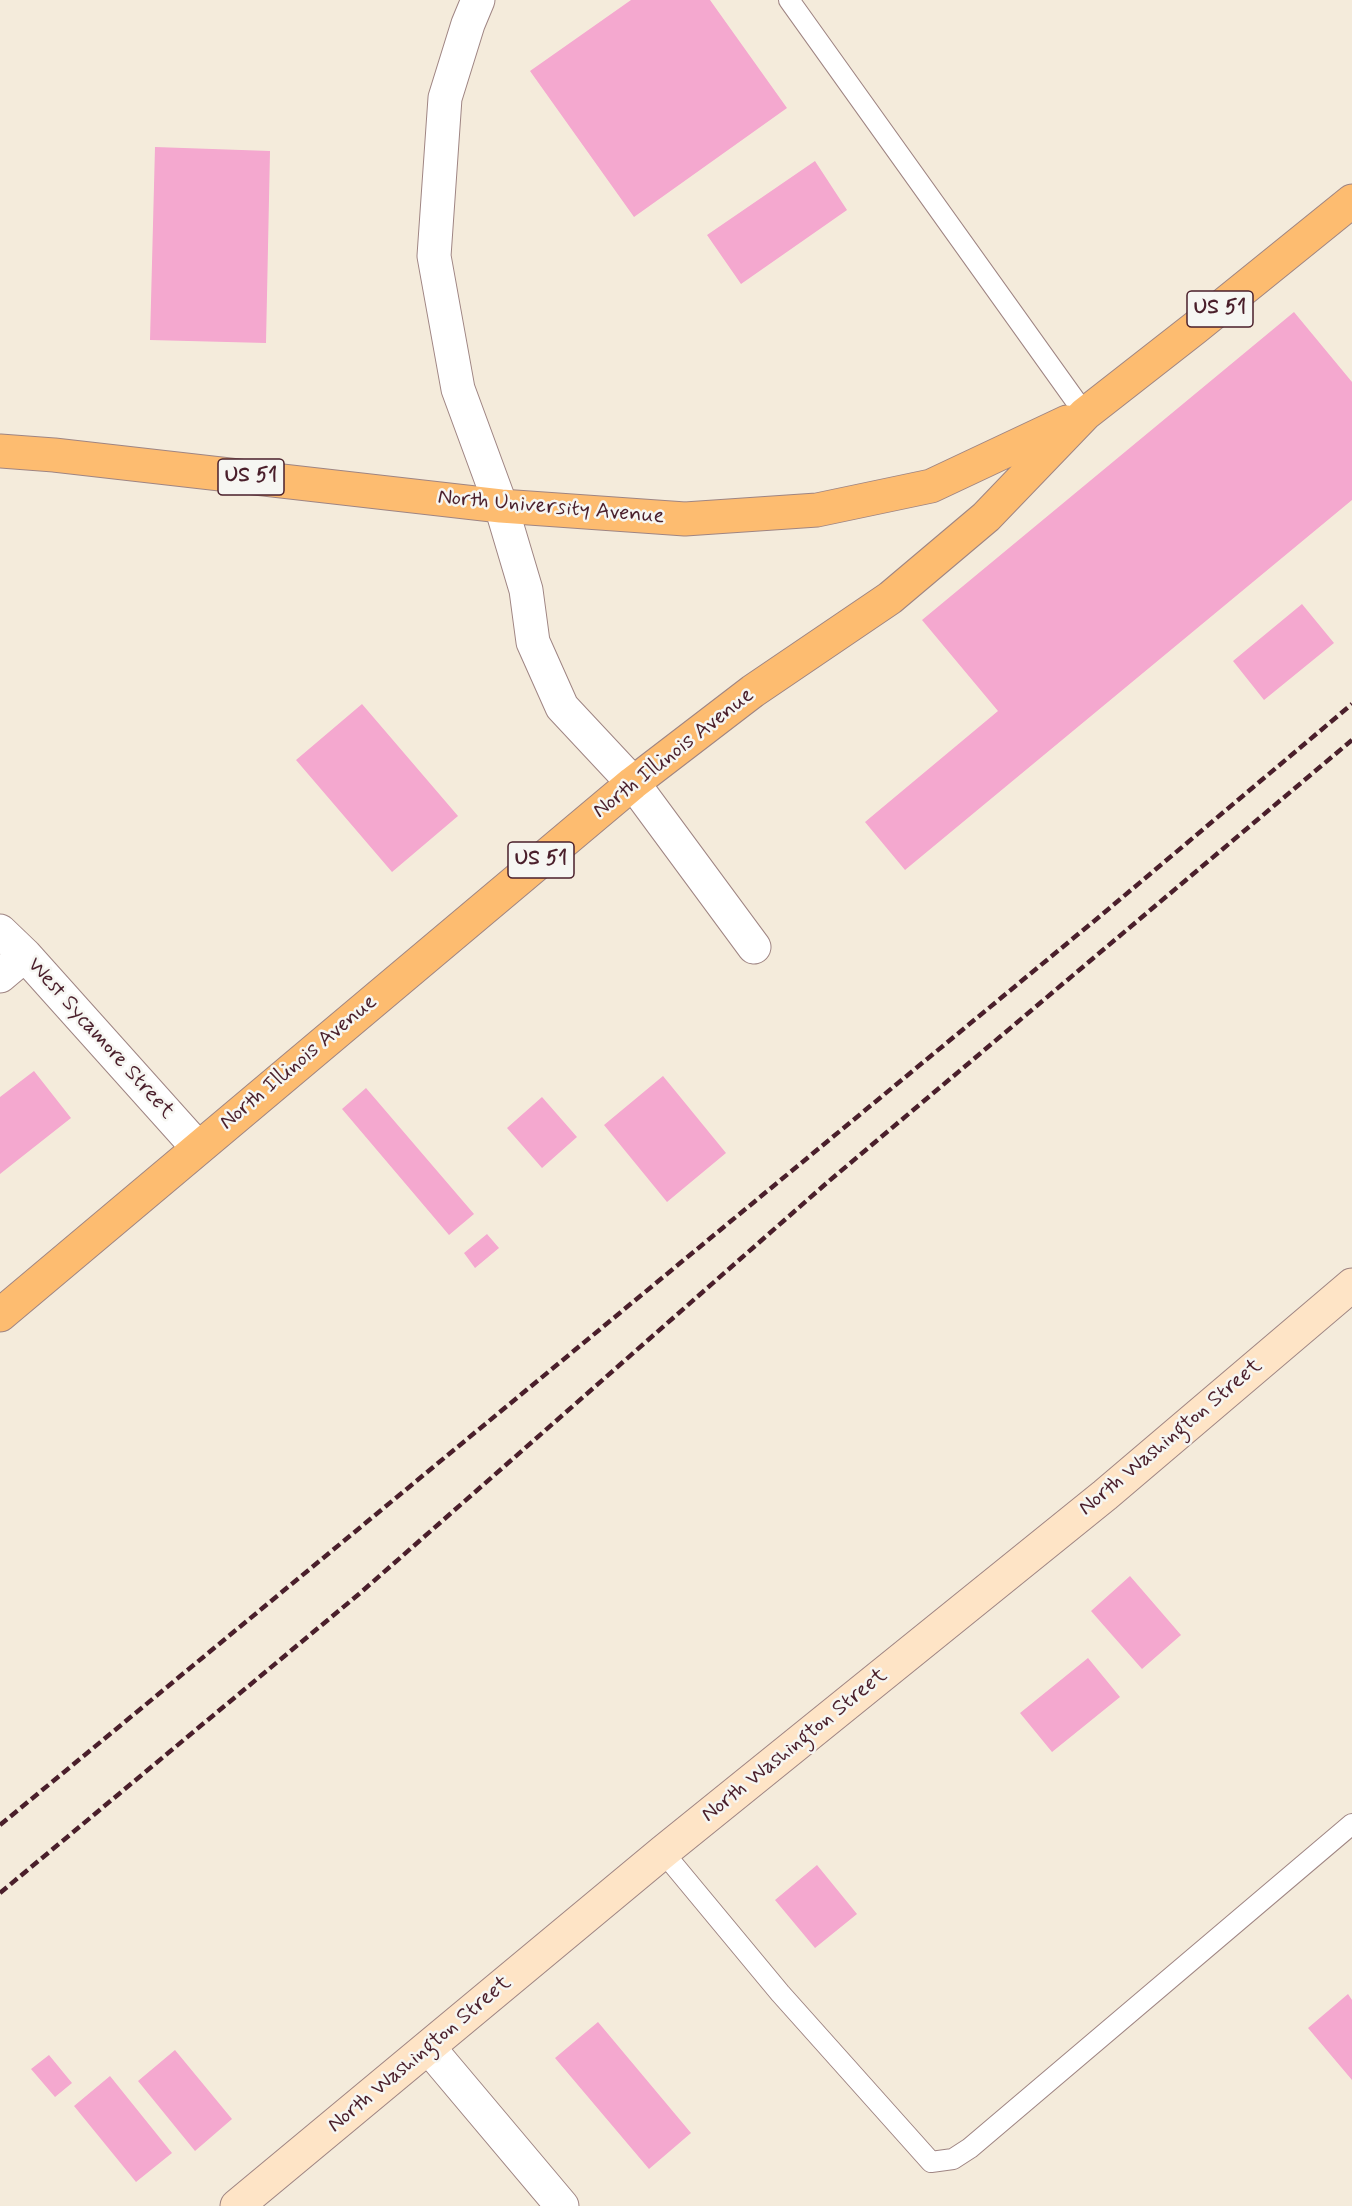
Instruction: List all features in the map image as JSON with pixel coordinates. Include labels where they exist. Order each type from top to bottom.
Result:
[{"type":"main road","name":"North Illinois Avenue","points":[[0,1315],[633,783],[753,692],[890,598],[986,517],[1085,414],[1352,201]]},
{"type":"main road","name":"North University Avenue","points":[[0,451],[501,506],[685,519],[817,510],[931,486],[1085,414]]},
{"type":"street","points":[[478,0],[468,24],[445,98],[435,256],[458,389],[501,506],[526,590],[533,642],[562,707],[633,783],[754,947]]},
{"type":"street","name":"West Sycamore Street","points":[[0,931],[25,954],[198,1148]]},
{"type":"street","points":[[0,976],[25,954]]},
{"type":"street","name":"North Washington Street","points":[[237,2206],[663,1852],[1105,1495],[1352,1285]]},
{"type":"street","points":[[429,2048],[562,2206]]},
{"type":"lane","points":[[789,0],[1085,414]]},
{"type":"lane","points":[[663,1852],[780,1993],[931,2162],[953,2159],[970,2148],[1352,1824]]},
{"type":"building","points":[[631,0],[710,0],[787,108],[634,217],[530,71]]},
{"type":"building","points":[[155,147],[270,151],[266,343],[150,340]]},
{"type":"building","points":[[815,161],[847,210],[741,284],[707,235]]},
{"type":"building","points":[[1294,312],[1352,382],[1352,500],[905,870],[865,822],[998,711],[922,620]]},
{"type":"building","points":[[1302,604],[1334,643],[1264,700],[1233,661]]},
{"type":"building","points":[[362,704],[458,816],[392,872],[296,760]]},
{"type":"building","points":[[34,1071],[71,1118],[0,1174],[0,1097]]},
{"type":"building","points":[[663,1076],[726,1153],[667,1202],[604,1125]]},
{"type":"building","points":[[366,1088],[474,1214],[449,1235],[342,1109]]},
{"type":"building","points":[[542,1097],[577,1137],[542,1168],[507,1128]]},
{"type":"building","points":[[487,1234],[499,1248],[475,1268],[464,1253]]},
{"type":"building","points":[[1130,1576],[1181,1635],[1142,1669],[1091,1611]]},
{"type":"building","points":[[1088,1658],[1120,1697],[1052,1752],[1020,1713]]},
{"type":"building","points":[[817,1865],[857,1914],[815,1948],[775,1900]]},
{"type":"building","points":[[1348,1994],[1352,2000],[1352,2080],[1308,2028]]},
{"type":"building","points":[[598,2022],[691,2133],[649,2169],[555,2058]]},
{"type":"building","points":[[175,2050],[232,2119],[195,2151],[138,2081]]},
{"type":"building","points":[[49,2055],[72,2083],[55,2097],[31,2069]]},
{"type":"building","points":[[110,2076],[172,2153],[136,2182],[74,2106]]},
{"type":"railway","points":[[0,1825],[1099,917],[1352,704]]},
{"type":"railway","points":[[0,1893],[359,1594],[829,1181],[1352,740]]}]
